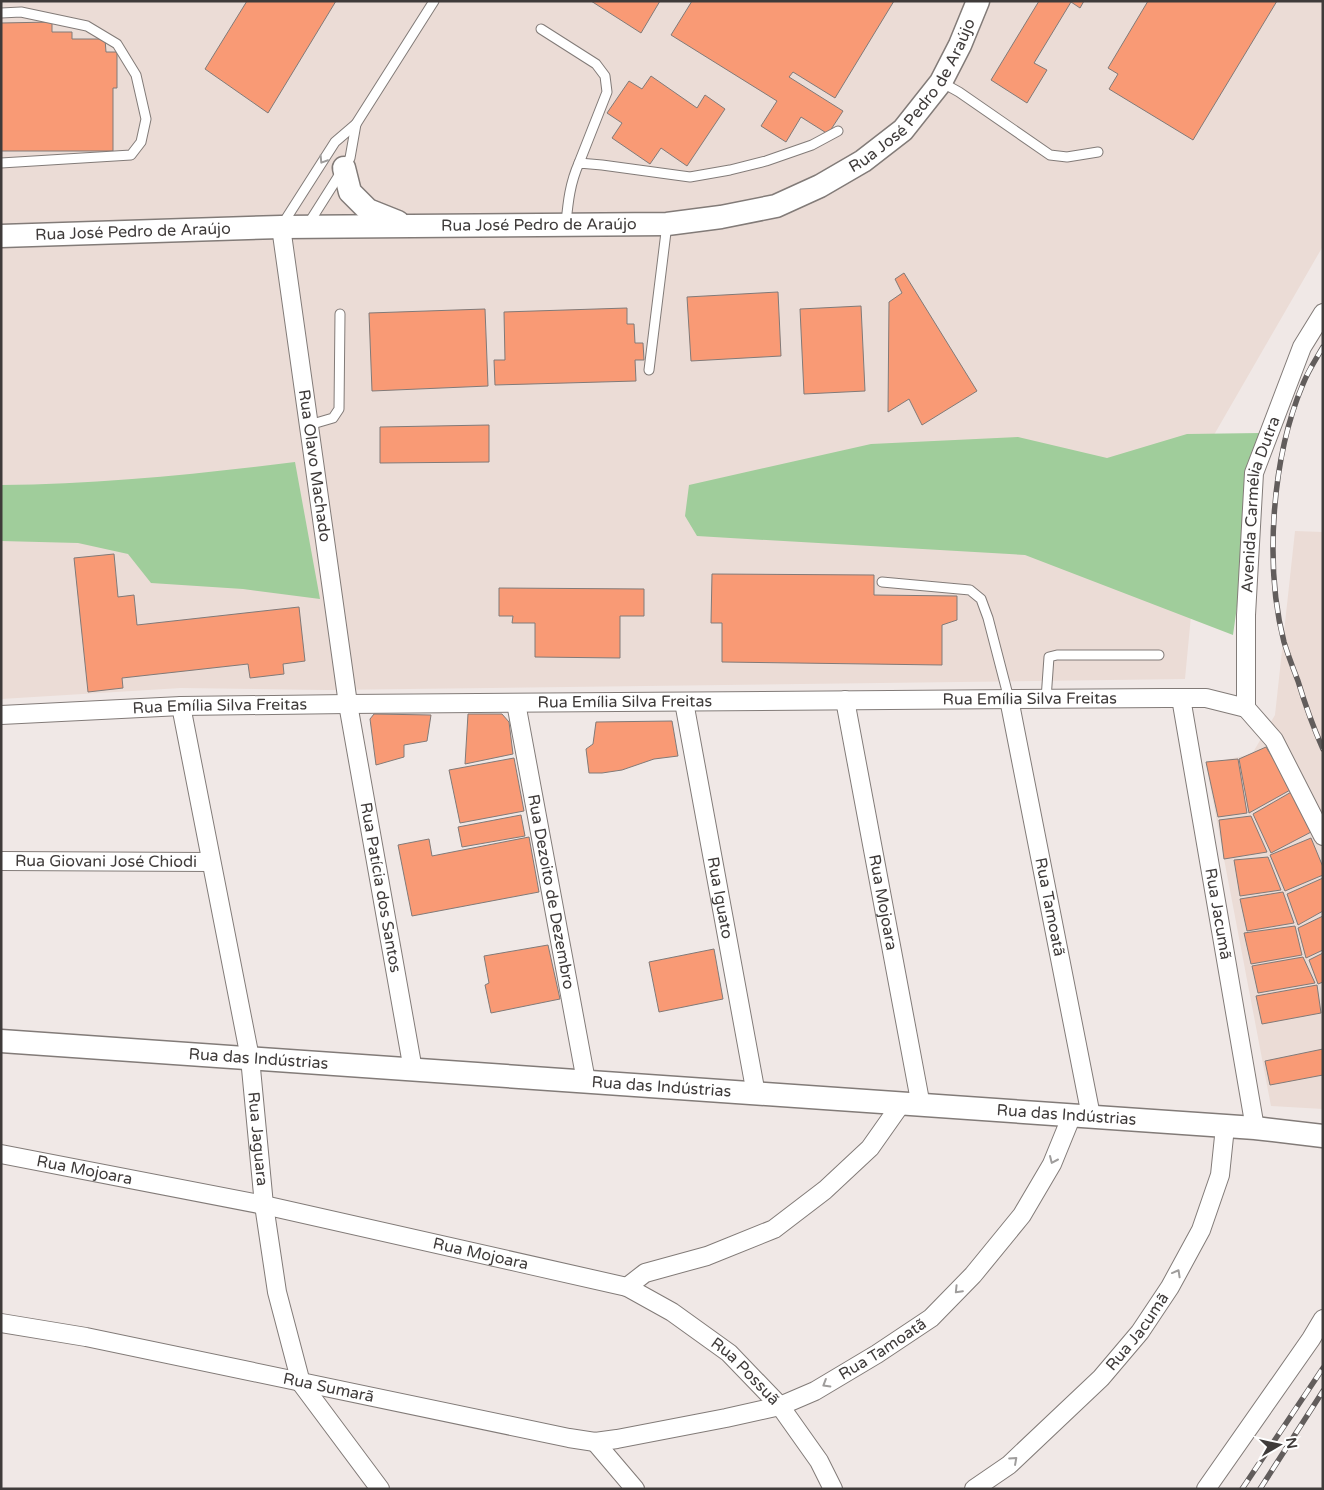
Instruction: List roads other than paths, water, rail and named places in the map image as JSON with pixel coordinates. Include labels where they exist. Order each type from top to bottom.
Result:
[{"type":"street","name":"Rua José Pedro de Araújo","points":[[1,236],[280,227],[566,223],[667,224],[721,217],[776,206],[820,186],[863,161],[903,130],[941,82],[960,45],[978,1]]},
{"type":"street","points":[[344,168],[350,192],[368,210],[408,226]]},
{"type":"street","name":"Rua Olavo Machado","points":[[280,227],[348,704]]},
{"type":"street","name":"Avenida Carmélia Dutra","points":[[1246,708],[1246,615],[1254,473],[1302,347],[1323,313]]},
{"type":"street","name":"Rua Emília Silva Freitas","points":[[1,715],[181,706],[1181,698],[1206,698],[1246,708]]},
{"type":"street","name":"Rua Jacumã","points":[[1181,698],[1256,1128]]},
{"type":"street","name":"Rua Tamoatã","points":[[595,1442],[670,1429],[780,1406],[815,1391],[877,1354],[931,1318],[973,1275],[1022,1215],[1081,1116],[1008,699]]},
{"type":"street","name":"Rua Mojoara","points":[[845,700],[911,1105]]},
{"type":"street","name":"Rua Iguato","points":[[684,702],[756,1094]]},
{"type":"street","name":"Rua Dezoito de Dezembro","points":[[516,703],[586,1081]]},
{"type":"street","name":"Rua Patícia dos Santos","points":[[348,704],[413,1070]]},
{"type":"street","name":"Rua Jaguara","points":[[181,706],[250,1058],[264,1205],[276,1292],[301,1382],[380,1489]]},
{"type":"street","points":[[1246,708],[1274,740],[1323,836]]},
{"type":"street","name":"Rua Giovani José Chiodi","points":[[1,861],[211,862]]},
{"type":"street","name":"Rua das Indústrias","points":[[1,1041],[1256,1128],[1323,1136]]},
{"type":"street","points":[[627,1287],[645,1273],[707,1256],[774,1229],[825,1190],[870,1148],[911,1105]]},
{"type":"street","name":"Rua Jacumã","points":[[974,1489],[1009,1465],[1101,1378],[1140,1332],[1170,1287],[1202,1230],[1220,1175],[1225,1127]]},
{"type":"street","name":"Rua Mojoara","points":[[1,1154],[264,1205],[627,1287]]},
{"type":"street","name":"Rua Possuã","points":[[627,1287],[672,1312],[729,1353],[780,1406],[819,1461],[832,1489]]},
{"type":"street","points":[[1206,1489],[1323,1319]]},
{"type":"street","name":"Rua Sumarã","points":[[1,1323],[86,1336],[595,1442]]},
{"type":"street","points":[[595,1442],[635,1489]]},
{"type":"lane","points":[[280,227],[335,142],[356,124],[434,1]]},
{"type":"lane","points":[[1,13],[21,12],[87,26],[118,44],[136,75],[146,120],[140,142],[131,155],[1,163]]},
{"type":"lane","points":[[541,29],[596,64],[605,76],[607,92],[572,178],[568,194],[566,223]]},
{"type":"lane","points":[[941,82],[959,92],[1050,155],[1067,157],[1098,152]]},
{"type":"lane","points":[[306,227],[350,158],[356,124]]},
{"type":"lane","points":[[579,164],[602,165],[690,177],[766,161],[812,145],[838,131]]},
{"type":"lane","points":[[649,370],[667,224]]},
{"type":"lane","points":[[308,425],[333,418],[339,409],[340,314]]},
{"type":"lane","points":[[882,582],[970,590],[981,599],[988,618],[1008,699]]},
{"type":"lane","points":[[1046,699],[1049,657],[1057,655],[1159,655]]},
{"type":"railway","points":[[1323,347],[1303,384],[1292,413],[1284,444],[1274,512],[1273,546],[1274,579],[1284,642],[1309,715],[1323,749]]},
{"type":"railway","points":[[1242,1489],[1323,1368]]},
{"type":"railway","points":[[1260,1489],[1323,1391]]}]
